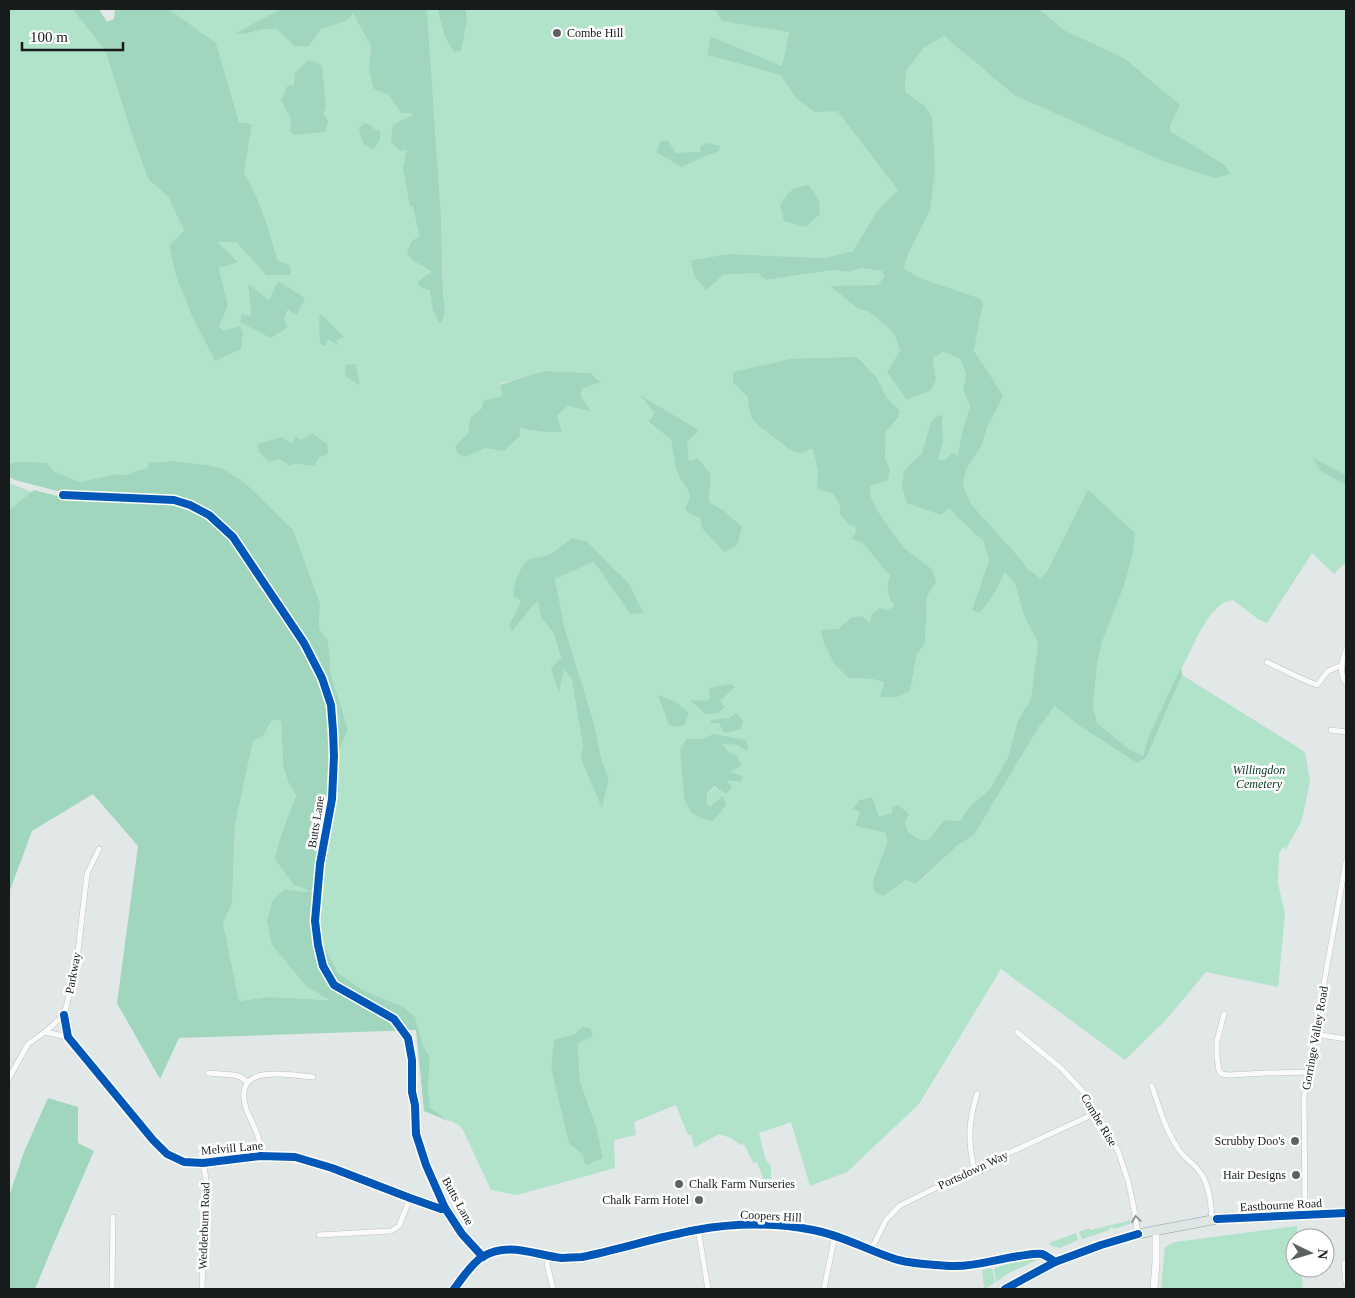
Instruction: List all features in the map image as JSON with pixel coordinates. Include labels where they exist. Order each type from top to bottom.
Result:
[{"type":"main road","name":"Eastbourne Road","points":[[1004,1289],[1055,1262],[1101,1245],[1156,1230],[1212,1220],[1346,1213]]},
{"type":"street","name":"Butts Lane","points":[[63,495],[174,500],[208,514],[233,537],[304,643],[322,678],[330,706],[333,731],[332,799],[320,864],[315,921],[323,966],[334,985],[394,1020],[408,1038],[412,1060],[412,1092],[416,1134],[426,1165],[445,1208],[462,1234],[483,1257]]},
{"type":"street","points":[[1346,650],[1341,673],[1346,682]]},
{"type":"street","points":[[1267,662],[1317,685],[1328,671],[1342,664]]},
{"type":"street","points":[[1331,730],[1346,732]]},
{"type":"street","name":"Parkway","points":[[64,1015],[76,968],[88,874],[99,849]]},
{"type":"street","name":"Gorringe Valley Road","points":[[1305,1216],[1304,1099],[1346,861]]},
{"type":"street","points":[[1224,1014],[1217,1041],[1219,1070],[1222,1074],[1230,1076],[1266,1072],[1308,1072]]},
{"type":"street","points":[[9,1078],[28,1044],[64,1015]]},
{"type":"street","points":[[45,1032],[68,1037],[64,1015]]},
{"type":"street","name":"Combe Rise","points":[[1017,1032],[1061,1068],[1085,1094],[1118,1151],[1134,1204],[1138,1234]]},
{"type":"street","points":[[1315,1034],[1346,1039]]},
{"type":"street","name":"Melvill Lane","points":[[68,1037],[153,1140],[167,1154],[184,1162],[203,1163],[260,1156],[295,1157],[332,1168],[441,1209],[445,1208]]},
{"type":"street","points":[[208,1072],[234,1075],[241,1077],[247,1082]]},
{"type":"street","points":[[260,1156],[259,1140],[246,1108],[244,1096],[247,1082],[256,1076],[264,1074],[313,1077]]},
{"type":"street","points":[[1152,1086],[1161,1115],[1172,1137],[1180,1151],[1204,1178],[1210,1195],[1212,1220]]},
{"type":"street","points":[[974,1169],[969,1132],[977,1094]]},
{"type":"street","name":"Portsdown Way","points":[[871,1250],[886,1220],[899,1206],[1096,1113]]},
{"type":"street","name":"Wedderburn Road","points":[[202,1289],[206,1178],[203,1163]]},
{"type":"street","points":[[319,1234],[391,1231],[399,1226],[410,1198]]},
{"type":"street","points":[[112,1217],[112,1289]]},
{"type":"street","name":"Coopers Hill","points":[[483,1257],[503,1250],[523,1250],[564,1258],[582,1257],[698,1229],[763,1225],[806,1228],[835,1235],[894,1259],[924,1264],[954,1266],[978,1264],[1036,1254],[1045,1255],[1055,1262]]},
{"type":"street","points":[[698,1229],[708,1289]]},
{"type":"street","points":[[1154,1289],[1156,1230]]},
{"type":"street","points":[[824,1289],[835,1235]]},
{"type":"street","points":[[548,1256],[547,1264],[553,1289]]},
{"type":"street","points":[[454,1289],[472,1266],[483,1257]]},
{"type":"street","points":[[1346,1262],[1344,1263],[1346,1283]]},
{"type":"green space","name":"Willingdon Cemetery","points":[[9,9],[72,9],[105,50],[148,179],[168,197],[184,230],[169,246],[176,275],[191,314],[215,361],[223,331],[219,326],[228,306],[219,268],[237,261],[218,242],[236,242],[266,275],[278,261],[260,205],[244,173],[252,125],[239,122],[216,43],[169,9],[281,9],[237,33],[243,34],[264,29],[277,29],[294,46],[308,47],[322,29],[346,21],[353,14],[371,46],[369,71],[389,94],[401,113],[415,114],[407,150],[413,207],[419,236],[412,260],[431,273],[420,287],[431,289],[433,311],[442,323],[445,311],[441,216],[427,9],[437,9],[445,37],[467,20],[466,9],[715,9],[722,21],[789,31],[782,66],[710,36],[707,55],[780,75],[796,98],[837,111],[898,190],[877,211],[853,251],[825,258],[729,254],[691,260],[723,275],[758,273],[766,280],[835,270],[849,272],[861,268],[882,271],[884,277],[878,285],[831,287],[857,308],[869,312],[894,333],[900,351],[901,390],[907,399],[936,379],[933,358],[942,352],[960,359],[966,373],[963,390],[970,406],[963,428],[959,456],[938,460],[943,441],[942,415],[931,421],[922,453],[904,470],[950,508],[983,541],[989,560],[972,610],[996,591],[1005,572],[1015,584],[1024,616],[1038,643],[1031,699],[1018,720],[1008,757],[990,789],[970,806],[960,821],[944,820],[929,839],[920,840],[908,832],[905,822],[892,813],[879,817],[852,809],[860,812],[855,826],[886,833],[887,843],[873,880],[883,896],[906,880],[917,884],[958,845],[974,835],[1039,727],[1055,706],[1078,725],[1137,763],[1146,760],[1182,675],[1305,752],[1310,781],[1302,820],[1286,849],[1283,847],[1279,854],[1278,883],[1285,915],[1278,987],[1206,972],[1166,1020],[1125,1060],[1001,969],[919,1104],[847,1172],[810,1186],[791,1122],[759,1133],[765,1158],[771,1167],[771,1189],[768,1191],[757,1162],[753,1163],[744,1144],[741,1145],[731,1138],[719,1134],[694,1148],[691,1134],[688,1135],[676,1105],[634,1122],[636,1135],[614,1140],[615,1168],[517,1195],[491,1190],[460,1126],[430,1109],[428,1090],[430,1057],[423,1046],[415,1016],[402,1006],[364,991],[338,973],[324,946],[320,913],[329,829],[337,804],[340,748],[348,729],[331,675],[328,640],[319,629],[320,603],[170,461],[149,463],[149,468],[135,471],[128,475],[117,474],[79,482],[54,471],[47,463],[9,464]],"holes":[[[294,85],[294,135],[289,131],[291,119],[281,100],[287,86]],[[278,281],[289,310],[284,320],[240,322],[241,314],[251,316],[248,285],[269,300]],[[546,371],[590,373],[601,382],[582,389],[581,396],[590,412],[568,406],[557,415],[561,432],[544,432],[520,428],[485,448],[465,456],[455,446],[468,433],[470,418],[502,396],[500,384]],[[877,378],[887,398],[900,411],[899,418],[886,432],[885,458],[890,469],[870,486],[871,497],[877,510],[904,548],[932,569],[927,596],[925,644],[917,654],[910,691],[880,697],[884,682],[872,679],[848,678],[834,664],[824,643],[852,617],[862,616],[870,623],[896,606],[892,581],[885,569],[865,546],[855,526],[833,494],[817,485],[818,472],[813,449],[808,450],[748,403],[748,397]],[[642,396],[699,430],[687,442],[689,462],[698,458],[711,475],[709,502],[723,510],[700,518],[692,515],[689,490],[678,474],[671,438],[648,423],[655,413]],[[572,538],[587,541],[628,582],[630,614],[594,562],[555,579],[565,629],[593,720],[602,761],[609,778],[602,807],[580,757],[583,747],[572,680],[564,667],[558,692],[561,659],[553,632],[541,618],[538,600],[509,626],[521,601],[529,559],[549,555]],[[686,739],[703,739],[748,745],[723,744],[726,750],[737,756],[742,765],[729,772],[743,776],[724,782],[707,794],[707,805],[711,807],[684,798],[680,750]],[[582,1027],[578,1043],[580,1081],[597,1129],[603,1158],[587,1164],[582,1154],[569,1144],[551,1068],[555,1040],[575,1034]]]},
{"type":"green space","points":[[72,9],[99,9],[107,22],[114,19],[115,9],[169,9],[216,43],[239,122],[252,124],[244,173],[260,205],[278,261],[290,265],[291,275],[266,275],[236,242],[218,242],[238,262],[219,268],[228,306],[219,326],[223,331],[240,326],[243,333],[241,349],[215,361],[191,314],[176,276],[169,246],[184,230],[168,197],[148,179],[105,50]]},
{"type":"green space","points":[[281,9],[427,9],[441,216],[445,311],[442,323],[439,322],[433,311],[430,290],[420,287],[418,282],[431,272],[412,260],[407,253],[411,242],[419,236],[413,207],[410,206],[403,168],[407,150],[400,151],[391,142],[393,125],[414,114],[401,113],[389,95],[374,89],[369,71],[371,46],[353,14],[346,21],[322,29],[308,47],[294,46],[277,29],[264,29],[243,34],[236,33]]},
{"type":"green space","points":[[437,9],[466,9],[467,20],[461,51],[454,52],[445,37]]},
{"type":"green space","points":[[715,9],[1039,9],[1064,30],[1124,58],[1180,105],[1170,125],[1170,131],[1225,165],[1230,174],[1215,178],[1160,160],[1014,95],[944,36],[924,48],[906,71],[905,92],[925,106],[932,118],[935,170],[930,210],[909,252],[904,268],[919,278],[981,299],[983,304],[974,350],[1003,396],[988,425],[982,445],[966,470],[963,486],[972,505],[1028,569],[1040,578],[1048,570],[1088,490],[1135,533],[1133,554],[1124,586],[1102,642],[1097,666],[1093,706],[1097,723],[1129,749],[1143,756],[1148,737],[1181,668],[1182,675],[1146,759],[1137,763],[1078,725],[1055,706],[1039,727],[974,835],[958,845],[916,884],[906,880],[883,896],[874,891],[873,880],[887,843],[886,833],[855,826],[860,812],[852,809],[860,800],[872,797],[879,817],[892,813],[892,807],[898,805],[909,814],[905,822],[908,832],[920,840],[929,839],[944,820],[960,821],[970,806],[990,789],[1008,757],[1018,720],[1031,699],[1038,643],[1024,616],[1015,584],[1005,572],[996,591],[980,613],[972,610],[989,560],[983,541],[950,508],[941,515],[907,503],[902,487],[904,470],[922,453],[931,421],[942,414],[943,441],[938,460],[945,460],[952,453],[958,456],[963,428],[970,406],[963,390],[966,373],[960,359],[943,352],[933,358],[936,379],[931,390],[907,400],[887,372],[900,351],[894,333],[869,312],[857,308],[830,286],[878,285],[884,277],[882,271],[861,268],[849,272],[834,270],[766,280],[758,273],[723,275],[706,290],[694,276],[691,260],[729,254],[825,258],[853,251],[877,211],[898,190],[837,111],[815,112],[796,98],[780,75],[707,55],[710,36],[782,66],[789,32],[722,21]]},
{"type":"green space","points":[[1039,9],[1346,9],[1346,475],[1314,459],[1320,471],[1346,485],[1346,562],[1334,574],[1312,553],[1267,623],[1258,619],[1233,600],[1223,603],[1211,614],[1200,631],[1148,737],[1143,756],[1129,749],[1097,723],[1093,706],[1097,666],[1102,642],[1124,586],[1133,554],[1048,570],[1040,578],[1028,569],[972,505],[963,486],[966,470],[982,445],[988,425],[1002,396],[974,349],[983,304],[919,278],[904,268],[909,252],[930,210],[925,106],[905,92],[906,71],[924,48],[944,36],[1014,95],[1160,160],[1225,165],[1170,131],[1170,125],[1124,58],[1064,30]]},
{"type":"green space","points":[[307,61],[314,61],[322,66],[326,108],[323,113],[328,121],[325,132],[294,135],[289,131],[291,119],[281,100],[287,86],[294,85],[295,73]]},
{"type":"green space","points":[[365,123],[380,131],[380,140],[373,149],[366,145],[361,138],[359,128]]},
{"type":"green space","points":[[661,141],[668,141],[676,153],[700,152],[701,146],[708,143],[720,146],[719,151],[682,167],[656,152]]},
{"type":"green space","points":[[809,185],[819,201],[820,214],[806,227],[784,221],[780,205],[786,196],[798,187]]},
{"type":"green space","points":[[278,281],[305,298],[297,315],[288,310],[284,320],[288,327],[271,338],[240,322],[241,314],[251,316],[248,284],[269,300]]},
{"type":"green space","points":[[321,314],[344,337],[336,340],[338,346],[329,339],[325,346],[320,344],[319,319]]},
{"type":"green space","points":[[857,357],[877,378],[887,398],[900,411],[899,417],[886,432],[885,458],[890,469],[888,480],[870,486],[871,497],[877,510],[904,548],[932,569],[936,582],[927,596],[925,644],[917,654],[910,691],[897,697],[880,697],[884,682],[872,679],[848,678],[834,664],[824,643],[821,630],[838,629],[852,617],[862,616],[870,623],[872,614],[879,608],[888,610],[895,606],[888,592],[890,576],[863,543],[852,539],[856,532],[855,526],[849,525],[840,514],[840,505],[833,494],[818,489],[818,472],[813,449],[802,454],[789,449],[758,425],[751,417],[748,397],[733,383],[733,372],[791,359]]},
{"type":"green space","points":[[356,364],[360,385],[345,376],[346,365]]},
{"type":"green space","points":[[546,371],[590,373],[601,382],[582,389],[581,396],[591,412],[568,406],[557,415],[562,432],[544,432],[520,428],[520,436],[504,451],[485,448],[465,457],[458,453],[455,446],[468,433],[470,418],[482,408],[483,401],[502,396],[500,385]]},
{"type":"green space","points":[[640,395],[699,430],[687,442],[689,461],[698,458],[711,475],[709,502],[723,510],[742,527],[737,545],[724,552],[702,528],[700,518],[692,515],[685,509],[689,494],[678,474],[671,439],[648,422],[655,413]]},
{"type":"green space","points":[[312,433],[327,444],[328,453],[325,456],[319,457],[314,466],[293,463],[291,466],[279,459],[270,462],[259,452],[258,444],[282,437],[291,444],[296,437],[301,440]]},
{"type":"green space","points":[[1313,458],[1346,475],[1346,485],[1320,471]]},
{"type":"green space","points":[[170,461],[223,469],[244,482],[293,530],[320,604],[319,629],[328,640],[331,675],[348,729],[340,748],[337,804],[324,848],[315,889],[311,891],[320,913],[324,946],[338,973],[364,991],[402,1006],[415,1016],[423,1046],[430,1057],[428,1090],[430,1108],[451,1122],[424,1111],[416,1030],[179,1038],[160,1079],[117,1003],[138,846],[93,794],[32,831],[9,893],[9,510],[34,490],[57,496],[61,492],[9,477],[9,464],[18,462],[47,463],[54,471],[79,482],[117,474],[128,475],[148,468],[149,463]],"holes":[[[272,720],[281,721],[283,766],[289,784],[296,796],[281,835],[275,859],[293,884],[310,891],[285,889],[273,900],[267,921],[272,945],[307,987],[330,1000],[269,997],[239,1001],[223,922],[232,904],[235,825],[253,741],[263,736]]]},
{"type":"green space","points":[[9,483],[32,492],[9,510]]},
{"type":"green space","points":[[572,538],[587,541],[628,582],[643,613],[630,614],[594,562],[555,579],[565,629],[593,720],[602,761],[609,778],[602,808],[580,757],[583,747],[572,680],[564,668],[559,693],[551,668],[561,658],[553,632],[541,618],[538,601],[512,631],[509,626],[521,601],[513,595],[516,579],[522,567],[529,559],[549,555]]},
{"type":"green space","points":[[730,684],[735,687],[720,701],[725,707],[718,713],[705,714],[690,700],[707,701],[710,698],[709,688]]},
{"type":"green space","points":[[658,695],[676,702],[689,713],[685,724],[678,727],[669,725]]},
{"type":"green space","points":[[736,713],[743,721],[741,729],[724,733],[719,723],[711,723],[711,720],[729,718]]},
{"type":"green space","points":[[272,720],[281,721],[283,766],[289,784],[296,796],[281,835],[275,859],[303,888],[311,891],[304,892],[285,889],[331,1000],[269,997],[239,1001],[223,922],[232,904],[235,825],[253,741],[263,736]]},
{"type":"green space","points":[[713,734],[745,740],[748,745],[748,751],[738,745],[723,744],[726,750],[737,756],[742,765],[730,772],[743,776],[741,782],[727,780],[732,788],[726,794],[715,786],[707,793],[707,805],[711,806],[723,796],[726,805],[713,821],[701,818],[691,812],[684,798],[680,750],[686,739],[703,739]]},
{"type":"green space","points":[[582,1027],[590,1028],[593,1036],[578,1043],[580,1081],[597,1129],[603,1158],[586,1165],[582,1154],[569,1144],[551,1068],[554,1040],[575,1034]]},
{"type":"green space","points":[[48,1098],[78,1107],[78,1143],[94,1151],[35,1289],[9,1289],[9,1196],[24,1152]]},
{"type":"green space","points":[[1129,1217],[1130,1224],[1113,1229],[1112,1227],[1109,1230],[1082,1239],[1079,1232],[1089,1228],[1091,1230],[1128,1221]]},
{"type":"green space","points":[[1297,1226],[1297,1228],[1285,1228],[1285,1278],[1302,1278],[1303,1289],[1161,1289],[1165,1247],[1175,1242]]},
{"type":"green space","points":[[1076,1233],[1078,1240],[1060,1248],[1049,1243]]},
{"type":"green space","points":[[1036,1258],[1039,1259],[1009,1273],[996,1282],[995,1268]]},
{"type":"green space","points":[[992,1268],[995,1282],[985,1289],[982,1289],[984,1288],[982,1270]]},
{"type":"cycle path","points":[[63,495],[174,500],[190,505],[209,515],[233,537],[304,643],[322,678],[331,705],[333,731],[332,799],[320,864],[315,921],[323,966],[334,985],[394,1019],[408,1038],[412,1060],[412,1092],[415,1105],[416,1134],[426,1165],[445,1208],[462,1234],[483,1257]]},
{"type":"cycle path","points":[[64,1015],[68,1037],[153,1140],[167,1154],[184,1162],[203,1163],[260,1156],[295,1157],[332,1168],[441,1209],[445,1208]]},
{"type":"cycle path","points":[[1217,1219],[1346,1213]]},
{"type":"cycle path","points":[[454,1289],[478,1260],[492,1252],[512,1249],[562,1258],[582,1257],[682,1233],[740,1225],[784,1226],[823,1232],[898,1260],[913,1263],[961,1266],[1037,1254],[1042,1254],[1055,1262]]},
{"type":"cycle path","points":[[1005,1289],[1055,1262],[1138,1234]]},
{"type":"place","name":"Combe Hill","points":[[557,33]]},
{"type":"place","name":"Scrubby Doo's","points":[[1295,1141]]},
{"type":"place","name":"Hair Designs","points":[[1296,1175]]},
{"type":"place","name":"Chalk Farm Nurseries","points":[[679,1184]]},
{"type":"place","name":"Chalk Farm Hotel","points":[[699,1200]]}]
